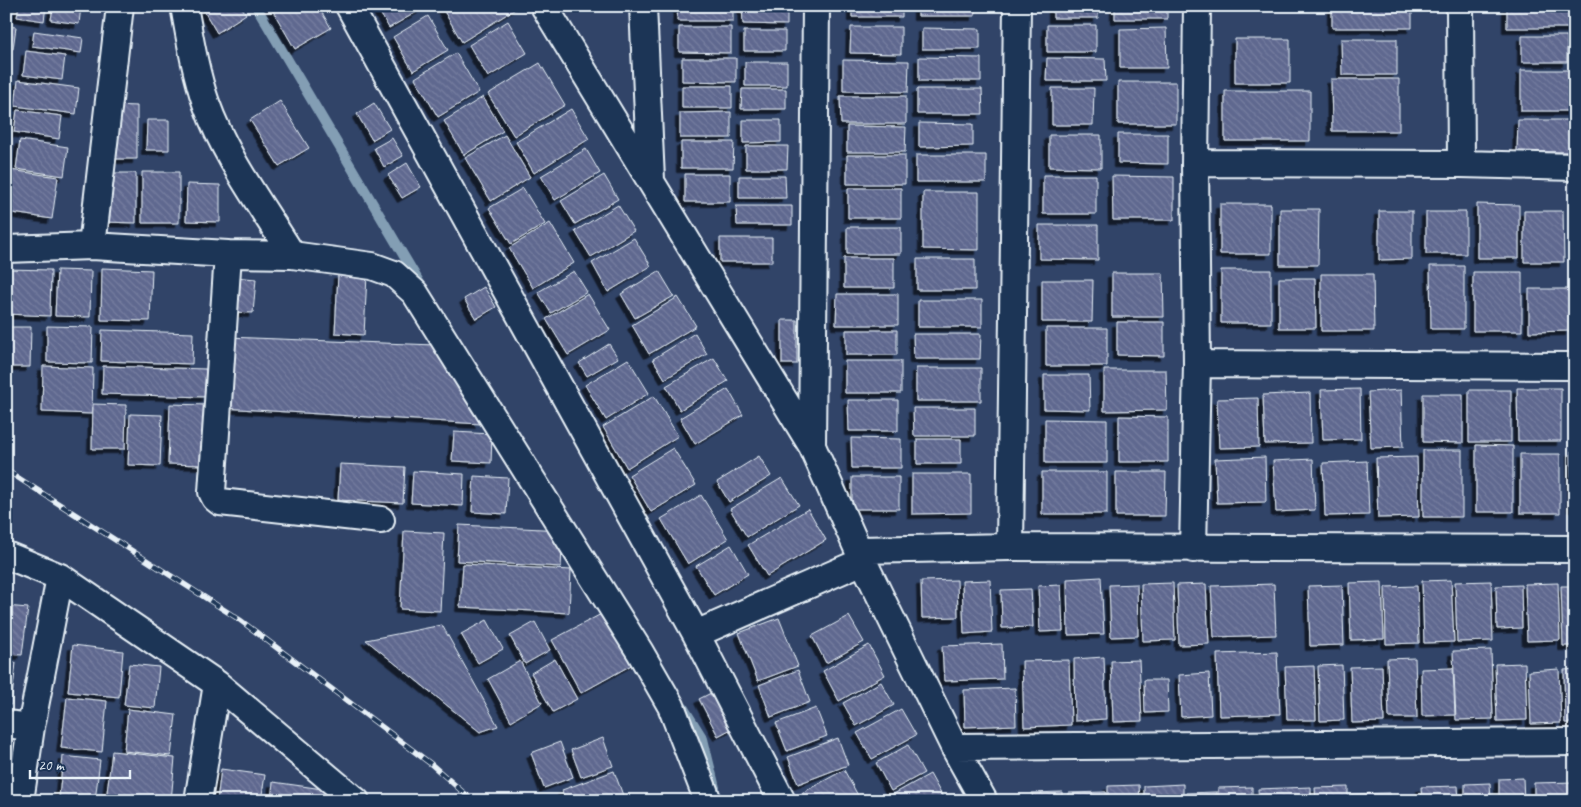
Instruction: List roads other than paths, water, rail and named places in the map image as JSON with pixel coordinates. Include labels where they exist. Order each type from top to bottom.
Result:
[{"type":"street","points":[[92,246],[120,6]]},
{"type":"street","points":[[184,6],[196,69],[207,104],[226,149],[292,255]]},
{"type":"street","points":[[349,6],[696,634],[782,801]]},
{"type":"street","points":[[544,6],[812,446],[861,555],[954,747],[984,801]]},
{"type":"street","points":[[643,6],[652,184]]},
{"type":"street","points":[[812,446],[816,6]]},
{"type":"street","points":[[1010,547],[1017,6]]},
{"type":"street","points":[[1193,549],[1197,364],[1195,163],[1197,6]]},
{"type":"street","points":[[1460,6],[1461,164]]},
{"type":"street","points":[[1195,163],[1461,164],[1575,167]]},
{"type":"street","points":[[6,249],[92,246],[228,254],[292,255],[372,266],[394,274],[415,293],[644,659],[671,706],[708,801]]},
{"type":"street","points":[[228,254],[212,492],[214,498],[220,502],[381,520]]},
{"type":"street","points":[[1197,364],[1575,366]]},
{"type":"street","points":[[696,634],[861,555],[1010,547],[1575,549]]},
{"type":"street","points":[[6,555],[60,577],[217,684],[356,801]]},
{"type":"street","points":[[20,801],[19,726],[60,577]]},
{"type":"street","points":[[198,801],[217,684]]},
{"type":"street","points":[[954,747],[1575,742]]},
{"type":"waterway","points":[[256,6],[421,285]]},
{"type":"waterway","points":[[683,707],[703,739],[715,788]]},
{"type":"railway","points":[[6,470],[240,620],[431,764],[473,801]]}]
